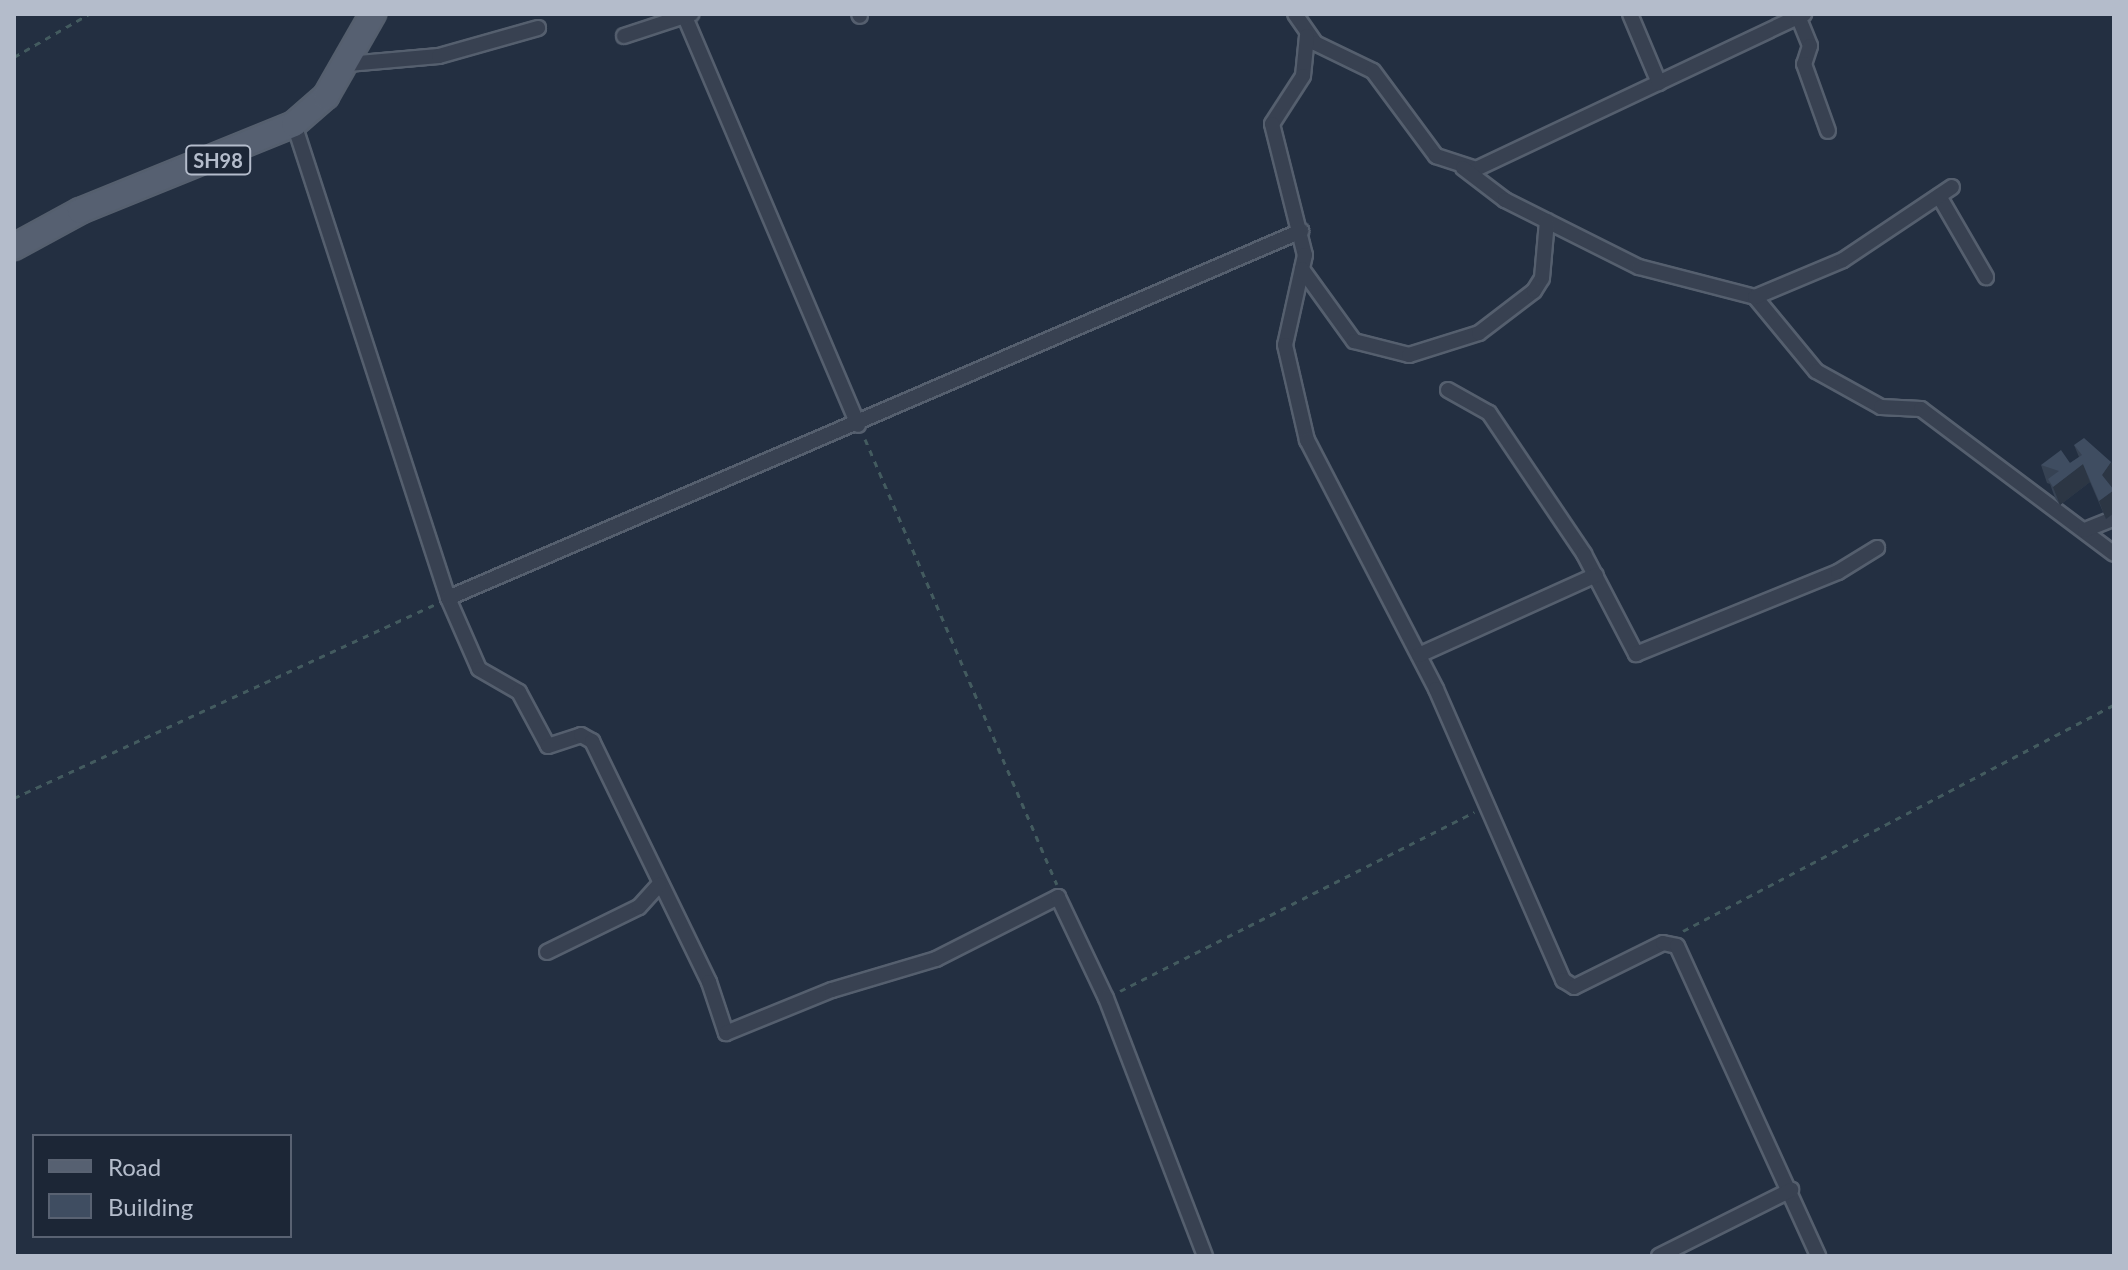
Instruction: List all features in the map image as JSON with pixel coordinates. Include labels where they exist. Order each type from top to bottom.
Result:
[{"type":"main road","name":"SH98","points":[[14,247],[80,211],[294,124],[348,64],[373,14]]},
{"type":"street","points":[[1295,14],[1307,36],[1303,76],[1272,124],[1301,231],[1302,269],[1285,345],[1296,412],[1336,504],[1419,655],[1568,986],[1671,941],[1791,1190],[1818,1256]]},
{"type":"street","points":[[1630,14],[1659,83]]},
{"type":"street","points":[[624,36],[688,15],[858,425]]},
{"type":"street","points":[[1463,168],[1507,160],[1801,15],[1810,46],[1804,64],[1828,131]]},
{"type":"street","points":[[348,64],[439,56],[538,28]]},
{"type":"street","points":[[1307,36],[1365,63],[1430,150],[1547,221],[1651,272],[1755,297],[1843,260],[1952,187]]},
{"type":"street","points":[[294,124],[448,598],[483,676],[513,686],[543,742],[588,735],[731,1035],[818,995],[936,959],[1058,897],[1106,998],[1205,1256]]},
{"type":"street","points":[[1939,196],[1986,277]]},
{"type":"street","points":[[1302,269],[1354,341],[1409,355],[1479,333],[1534,291],[1542,278],[1547,221]]},
{"type":"street","points":[[448,598],[858,425],[1301,231]]},
{"type":"street","points":[[1755,297],[1816,371],[1881,407],[1921,409],[2114,554]]},
{"type":"street","points":[[1448,390],[1489,413],[1596,575],[1631,649],[1642,655],[1877,548]]},
{"type":"street","points":[[2085,530],[2114,518]]},
{"type":"street","points":[[1419,655],[1596,575]]},
{"type":"street","points":[[547,952],[639,907],[659,885]]},
{"type":"street","points":[[1659,1256],[1791,1190]]},
{"type":"path","points":[[14,57],[89,14]]},
{"type":"path","points":[[858,425],[1058,897]]},
{"type":"path","points":[[14,798],[448,598]]},
{"type":"path","points":[[1671,941],[1707,915],[2114,705]]},
{"type":"path","points":[[1106,998],[1485,806]]},
{"type":"building","points":[[2084,438],[2111,462],[2102,475],[2114,490],[2099,501],[2083,464],[2053,487],[2048,479],[2059,471],[2041,465],[2061,450],[2070,463],[2082,455],[2074,445]]}]
